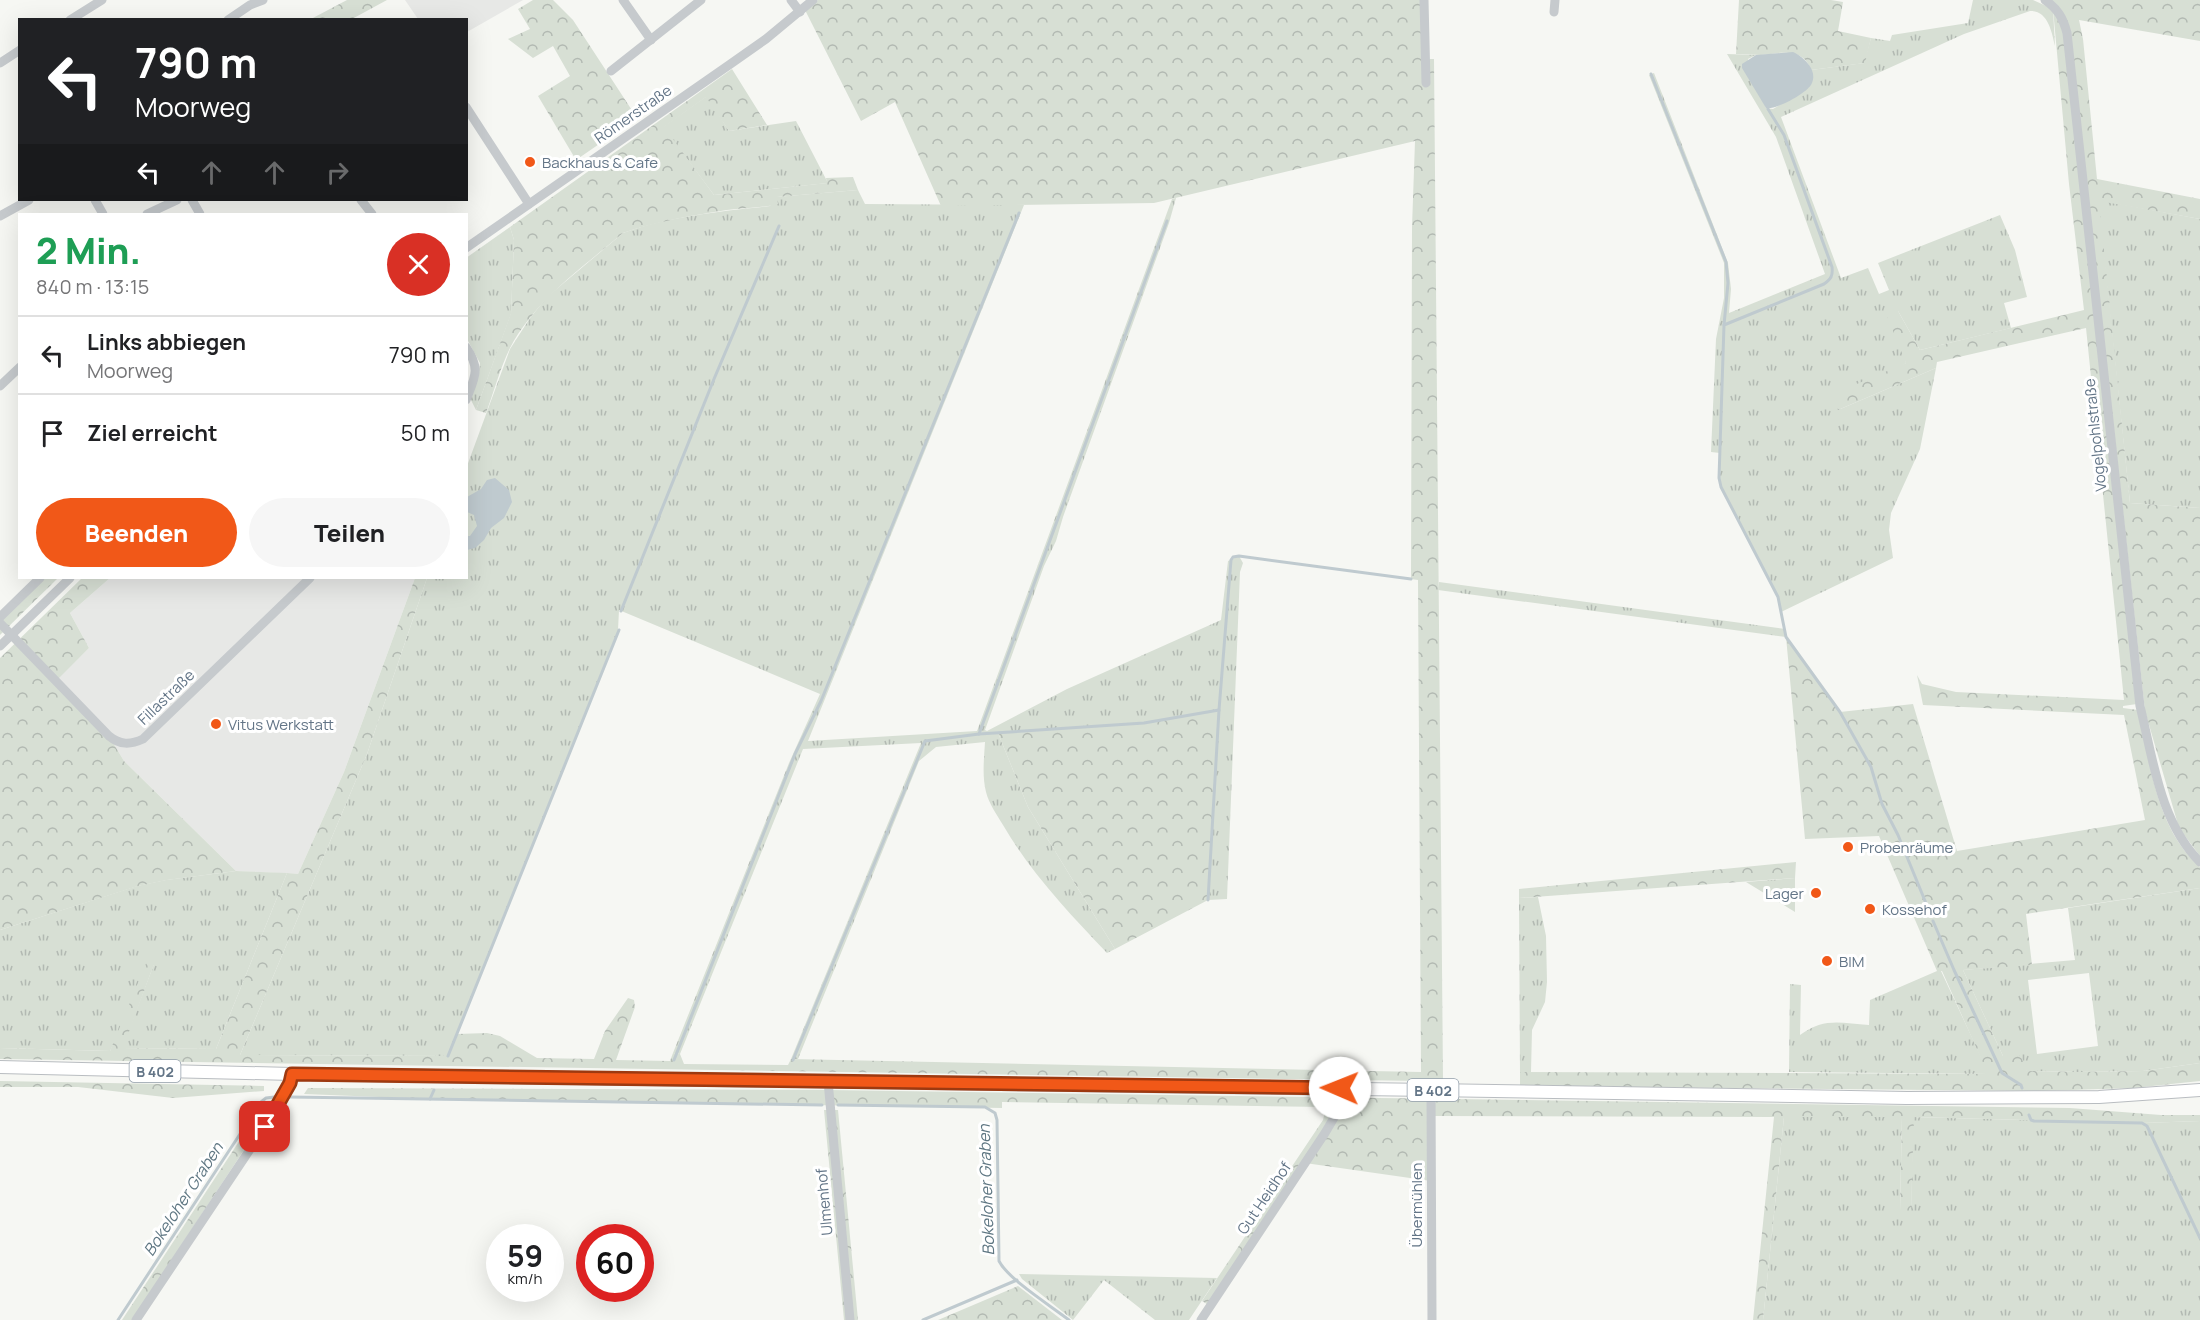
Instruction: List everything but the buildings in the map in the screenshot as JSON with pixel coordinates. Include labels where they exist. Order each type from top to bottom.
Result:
[{"type":"main road","name":"B 402","points":[[0,1067],[292,1074],[1907,1098],[2099,1098],[2200,1090]]},
{"type":"street","points":[[73,18],[102,0]]},
{"type":"street","points":[[230,18],[248,2],[263,0]]},
{"type":"street","points":[[623,0],[651,40]]},
{"type":"street","points":[[611,71],[701,0]]},
{"type":"street","points":[[791,0],[800,12]]},
{"type":"street","name":"Römerstraße","points":[[468,247],[729,65],[813,0]]},
{"type":"street","points":[[1424,0],[1426,83]]},
{"type":"street","points":[[1554,12],[1555,0]]},
{"type":"street","name":"Vogelpohlstraße","points":[[2045,0],[2062,17],[2067,33],[2140,706],[2164,802],[2177,832],[2200,862]]},
{"type":"street","points":[[0,63],[18,54]]},
{"type":"street","points":[[468,110],[530,204]]},
{"type":"street","points":[[0,216],[27,201]]},
{"type":"street","points":[[149,213],[175,201]]},
{"type":"street","points":[[468,350],[476,364],[476,373],[468,395]]},
{"type":"street","points":[[0,386],[18,370]]},
{"type":"street","points":[[0,617],[39,579]]},
{"type":"street","points":[[0,646],[69,579]]},
{"type":"street","name":"Fillastraße","points":[[11,635],[109,736],[116,742],[136,743],[143,739],[309,579]]},
{"type":"street","points":[[0,623],[11,635]]},
{"type":"street","points":[[136,1320],[273,1115],[290,1083],[292,1074]]},
{"type":"street","name":"Ulmenhof","points":[[828,1081],[850,1320]]},
{"type":"street","name":"Gut Heidhof","points":[[1201,1320],[1326,1133],[1335,1116],[1340,1088]]},
{"type":"street","name":"Übermühlen","points":[[1431,1090],[1432,1320]]},
{"type":"shaded area","points":[[405,0],[523,0],[468,31],[468,18],[417,18]]},
{"type":"shaded area","points":[[1793,52],[1802,57],[1812,70],[1811,85],[1790,101],[1776,107],[1766,108],[1742,68],[1742,64],[1756,55]]},
{"type":"shaded area","points":[[495,478],[509,490],[512,502],[504,518],[491,528],[484,540],[475,548],[468,550],[468,536],[477,526],[474,515],[468,512],[468,496],[481,489],[487,480]]},
{"type":"shaded area","points":[[109,579],[415,579],[344,772],[298,874],[236,871],[124,761],[109,736],[55,681],[89,648],[70,613]]},
{"type":"green space","points":[[347,0],[387,0],[354,18],[313,18]]},
{"type":"green space","points":[[533,0],[553,0],[573,20],[637,118],[576,160],[538,96],[570,76],[553,46],[533,58],[508,39],[530,29],[518,9]]},
{"type":"green space","points":[[818,0],[1424,0],[1426,59],[1434,59],[1443,1079],[1421,1081],[0,1059],[0,1048],[110,1051],[147,961],[154,964],[123,1048],[216,1049],[287,873],[298,874],[344,772],[415,579],[427,579],[367,754],[240,1055],[448,1056],[457,1034],[487,1033],[500,1036],[537,1058],[594,1059],[605,1031],[628,998],[634,1000],[635,1007],[616,1060],[670,1061],[673,1053],[680,1054],[684,1064],[788,1065],[791,1059],[1421,1072],[1418,580],[1411,579],[1412,227],[1415,141],[1154,203],[941,206],[895,102],[861,121],[805,10]]},
{"type":"green space","points":[[1739,0],[1843,2],[1838,31],[1871,38],[1865,63],[1811,70],[1803,58],[1790,53],[1736,54]]},
{"type":"green space","points":[[1973,0],[2033,0],[2053,9],[2055,46],[2051,29],[2045,18],[2041,14],[2030,11],[1964,34],[1781,117],[1841,278],[1868,268],[1879,294],[1889,290],[1878,263],[2000,215],[2015,250],[2027,297],[2004,303],[2011,328],[1920,350],[1898,311],[1906,363],[1838,410],[1936,368],[1920,449],[1891,513],[1889,530],[1893,558],[1781,612],[1778,597],[1721,487],[1720,453],[1711,452],[1716,339],[1724,298],[1724,263],[1649,75],[1654,73],[1728,263],[1731,289],[1729,313],[1825,274],[1776,137],[1727,54],[1756,55],[1748,59],[1766,108],[1773,109],[1809,87],[1812,82],[1811,70],[1864,63],[1871,38],[1890,41],[1892,35],[1968,23]]},
{"type":"green space","points":[[2050,0],[2200,0],[2200,41],[2079,20],[2083,39],[2097,179],[2200,199],[2200,219],[2099,201],[2130,503],[2200,508],[2200,856],[2179,828],[2145,711],[2070,33]]},
{"type":"green space","points":[[2053,9],[2065,34],[2137,704],[2123,706],[2123,708],[2138,710],[2157,794],[2173,834],[2200,867],[2200,888],[2026,914],[2032,965],[1963,970],[2003,1056],[2021,1056],[2027,1071],[2143,1071],[2200,1063],[2200,1081],[2133,1088],[2040,1091],[1520,1086],[1520,1072],[1988,1074],[1942,971],[1937,971],[1879,836],[1805,839],[1786,637],[1840,712],[1913,704],[1957,851],[2145,820],[2124,715],[1923,705],[1917,675],[1922,684],[1956,692],[2124,700],[2086,328],[1937,362],[1936,368],[1838,410],[1831,395],[1906,363],[1887,316],[1898,311],[1920,350],[2084,310],[2069,184]]},
{"type":"green space","points":[[732,69],[767,125],[729,131],[706,97],[664,127],[714,195],[827,183],[826,178],[853,177],[858,190],[777,197],[778,204],[688,217],[623,233],[561,285],[533,314],[510,348],[486,413],[476,410],[511,313],[514,240],[510,227]]},
{"type":"green space","points":[[707,96],[729,131],[796,121],[828,183],[714,195],[663,127]]},
{"type":"green space","points":[[858,190],[865,204],[1024,205],[808,741],[977,731],[1172,199],[1176,198],[1056,541],[1044,566],[985,730],[1067,689],[1221,620],[1228,561],[1239,556],[1243,563],[1240,572],[1227,899],[1208,900],[1219,710],[1144,723],[998,733],[1028,807],[1115,949],[1107,953],[1038,876],[993,809],[985,786],[985,742],[936,747],[919,761],[798,1059],[791,1059],[921,743],[803,749],[680,1054],[673,1053],[789,763],[820,694],[619,610],[618,630],[448,1056],[240,1055],[367,754],[427,579],[468,579],[468,463],[510,349],[547,297],[623,233],[677,218],[770,206],[776,197]]},
{"type":"green space","points":[[2098,200],[2200,219],[2200,508],[2130,503]]},
{"type":"green space","points":[[510,227],[514,240],[511,314],[476,410],[470,398],[480,363],[468,341],[468,257]]},
{"type":"green space","points":[[41,579],[57,579],[0,635],[0,617]]},
{"type":"green space","points":[[81,579],[109,579],[70,613],[89,648],[56,681],[109,736],[124,761],[236,871],[138,886],[0,930],[0,658]]},
{"type":"green space","points":[[1439,582],[1785,629],[1786,637],[1438,590]]},
{"type":"green space","points":[[1219,710],[1208,900],[1115,949],[1028,807],[998,733],[1144,723]]},
{"type":"green space","points":[[1796,862],[1795,878],[1519,898],[1519,889]]},
{"type":"green space","points":[[236,871],[287,873],[216,1049],[122,1048],[154,964],[110,1051],[0,1048],[0,930],[137,886]]},
{"type":"green space","points":[[1795,878],[1795,912],[1746,882]]},
{"type":"green space","points":[[2200,888],[2200,1063],[2143,1071],[2027,1071],[2003,1056],[1963,970],[2075,960],[2068,908]],"holes":[[[2089,973],[2098,1046],[2037,1054],[2028,980]]]},
{"type":"green space","points":[[1538,897],[1546,936],[1545,1002],[1532,1030],[1531,1072],[1520,1072],[1519,898]]},
{"type":"green space","points":[[1941,971],[1989,1074],[1789,1072],[1790,984],[1801,985],[1800,1035],[1825,1023],[1869,1025],[1870,1000]]},
{"type":"green space","points":[[0,1081],[264,1086],[264,1091],[173,1098],[78,1087],[0,1087]]},
{"type":"green space","points":[[308,1088],[829,1090],[2070,1108],[2161,1115],[2200,1115],[2200,1121],[2142,1123],[1914,1117],[1911,1211],[1900,1211],[1902,1117],[1784,1117],[1763,1320],[1753,1320],[1774,1117],[1431,1116],[1431,1181],[1305,1163],[1210,1306],[1202,1301],[1323,1120],[1326,1107],[1002,1102],[1002,1108],[430,1099],[304,1094]]},
{"type":"green space","points":[[824,1110],[838,1110],[858,1320],[844,1320]]},
{"type":"green space","points":[[259,1111],[265,1118],[132,1320],[122,1320]]},
{"type":"green space","points":[[1784,1117],[1902,1117],[1900,1210],[1911,1211],[1913,1117],[2142,1123],[2200,1121],[2200,1320],[1763,1320]]},
{"type":"green space","points":[[1019,1274],[1217,1278],[1189,1320],[1155,1320],[1104,1280],[1073,1320],[1022,1279]]},
{"type":"green space","points":[[1018,1286],[1062,1320],[938,1320]]},
{"type":"waterway","points":[[1651,74],[1726,262],[1728,283],[1724,325]]},
{"type":"waterway","points":[[1768,109],[1784,135],[1832,267],[1832,273],[1830,279],[1824,284],[1724,325],[1719,478],[1721,487],[1778,597],[1786,637],[1840,712],[1871,767],[1882,804],[1898,835],[1930,913]]},
{"type":"waterway","points":[[674,1060],[795,754],[821,701],[1019,213]]},
{"type":"waterway","points":[[979,734],[1167,221]]},
{"type":"waterway","points":[[621,611],[714,379],[779,226]]},
{"type":"waterway","points":[[1208,900],[1219,710],[1231,560],[1239,556],[1411,579]]},
{"type":"waterway","points":[[448,1056],[619,630]]},
{"type":"waterway","points":[[793,1060],[925,741],[979,734],[1144,723],[1219,710]]},
{"type":"waterway","points":[[1933,921],[2002,1073],[2022,1088]]},
{"type":"waterway","points":[[430,1099],[434,1090]]},
{"type":"waterway","name":"Bokeloher Graben","points":[[118,1320],[261,1102],[266,1098],[274,1097]]},
{"type":"waterway","name":"Bokeloher Graben","points":[[290,1097],[822,1105]]},
{"type":"waterway","name":"Bokeloher Graben","points":[[838,1105],[985,1107],[995,1113],[997,1120],[999,1261],[1020,1284],[1069,1320]]},
{"type":"waterway","points":[[2029,1115],[2034,1121],[2142,1123],[2147,1126],[2200,1238]]},
{"type":"waterway","points":[[923,1320],[1017,1280]]},
{"type":"place","name":"Backhaus & Cafe","points":[[530,162]]},
{"type":"place","name":"Vitus Werkstatt","points":[[216,724]]},
{"type":"place","name":"Probenräume","points":[[1848,847]]},
{"type":"place","name":"Lager","points":[[1816,893]]},
{"type":"place","name":"Kossehof","points":[[1870,909]]},
{"type":"place","name":"BIM","points":[[1827,961]]},
{"type":"route","points":[[265,1127],[290,1083],[292,1074],[1340,1088]]}]
